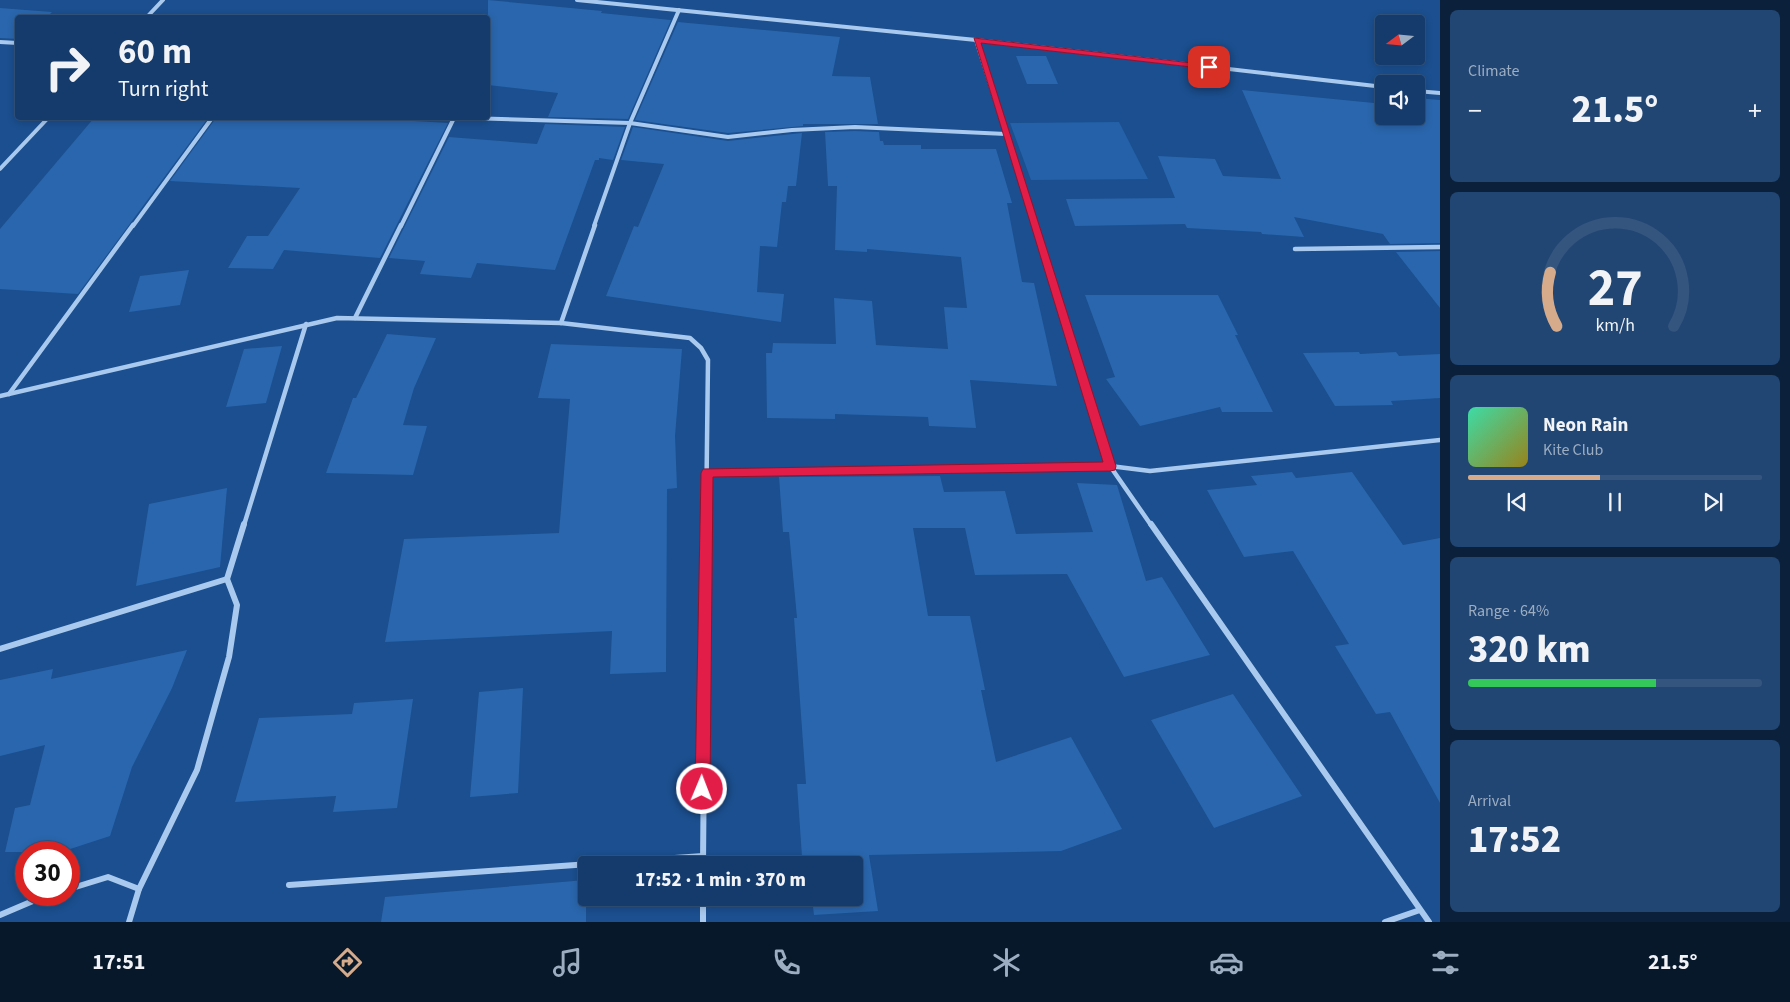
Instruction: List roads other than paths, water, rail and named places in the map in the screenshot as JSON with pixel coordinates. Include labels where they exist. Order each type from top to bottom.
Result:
[{"type":"street","points":[[149,15],[163,0]]},
{"type":"street","points":[[577,0],[976,40],[1375,86]]},
{"type":"street","points":[[561,323],[630,123],[679,10]]},
{"type":"street","points":[[976,40],[1110,466],[1429,922]]},
{"type":"street","points":[[0,42],[15,42]]},
{"type":"street","points":[[1425,91],[1440,93]]},
{"type":"street","points":[[490,119],[630,123],[728,137],[792,130],[855,127],[1006,134]]},
{"type":"street","points":[[0,169],[46,120]]},
{"type":"street","points":[[9,394],[211,120]]},
{"type":"street","points":[[355,318],[453,120]]},
{"type":"street","points":[[1295,249],[1440,247]]},
{"type":"street","points":[[0,396],[337,318],[561,323],[690,338],[705,351],[708,360],[702,856]]},
{"type":"street","points":[[129,922],[139,888],[197,770],[229,657],[237,605],[227,579],[306,324]]},
{"type":"street","points":[[707,473],[1110,466],[1150,470],[1439,441]]},
{"type":"street","points":[[0,649],[227,579]]},
{"type":"street","points":[[289,885],[578,865]]},
{"type":"street","points":[[80,886],[108,877],[139,888]]},
{"type":"street","points":[[0,915],[21,906]]},
{"type":"street","points":[[703,906],[703,922]]},
{"type":"street","points":[[1385,922],[1420,910]]}]
